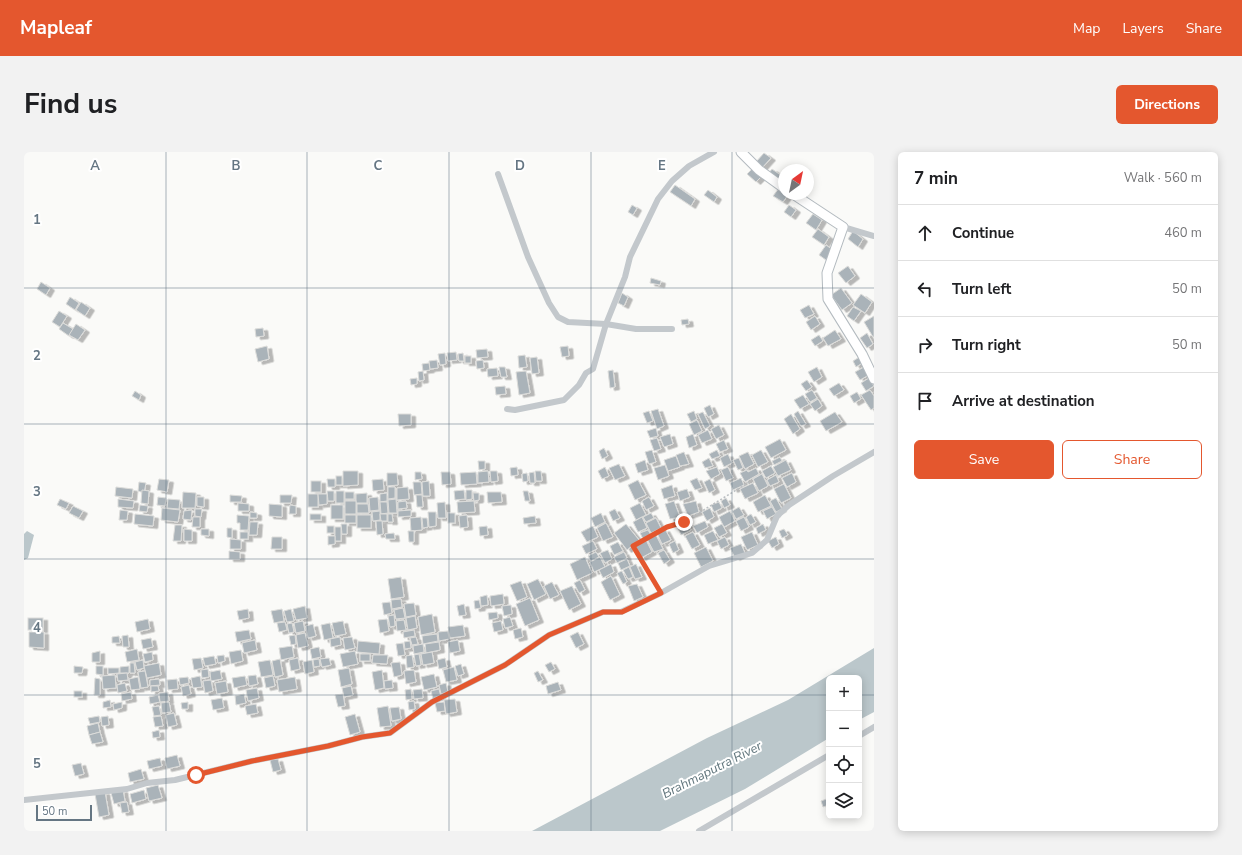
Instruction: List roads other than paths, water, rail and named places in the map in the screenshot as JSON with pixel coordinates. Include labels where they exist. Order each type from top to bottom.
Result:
[{"type":"street","points":[[506,410],[564,400],[579,385],[586,373],[593,368],[606,324],[625,277],[630,257],[658,199],[672,181],[689,166],[714,152]]},
{"type":"street","points":[[741,152],[759,170],[778,184]]},
{"type":"street","points":[[498,174],[528,257],[549,303],[558,317],[568,322],[606,324],[636,329],[672,329]]},
{"type":"street","points":[[802,200],[844,227],[874,236]]},
{"type":"street","points":[[844,227],[827,273],[828,299],[862,354],[874,379]]},
{"type":"street","points":[[24,800],[127,789],[147,784],[175,780],[252,761],[328,746],[362,737],[390,733],[432,702],[505,665],[549,635],[603,612],[622,612],[661,593],[709,566],[752,553],[767,540],[777,516],[789,505],[833,476],[874,452]]},
{"type":"street","points":[[862,734],[874,727]]},
{"type":"street","points":[[699,831],[826,757]]},
{"type":"water","points":[[27,531],[34,535],[28,558],[24,560],[24,534]]},
{"type":"water","points":[[874,648],[874,712],[862,718],[862,675],[829,675]]},
{"type":"water","name":"Brahmaputra River","points":[[826,677],[826,740],[745,789],[660,831],[532,831],[707,738],[788,700]]}]
